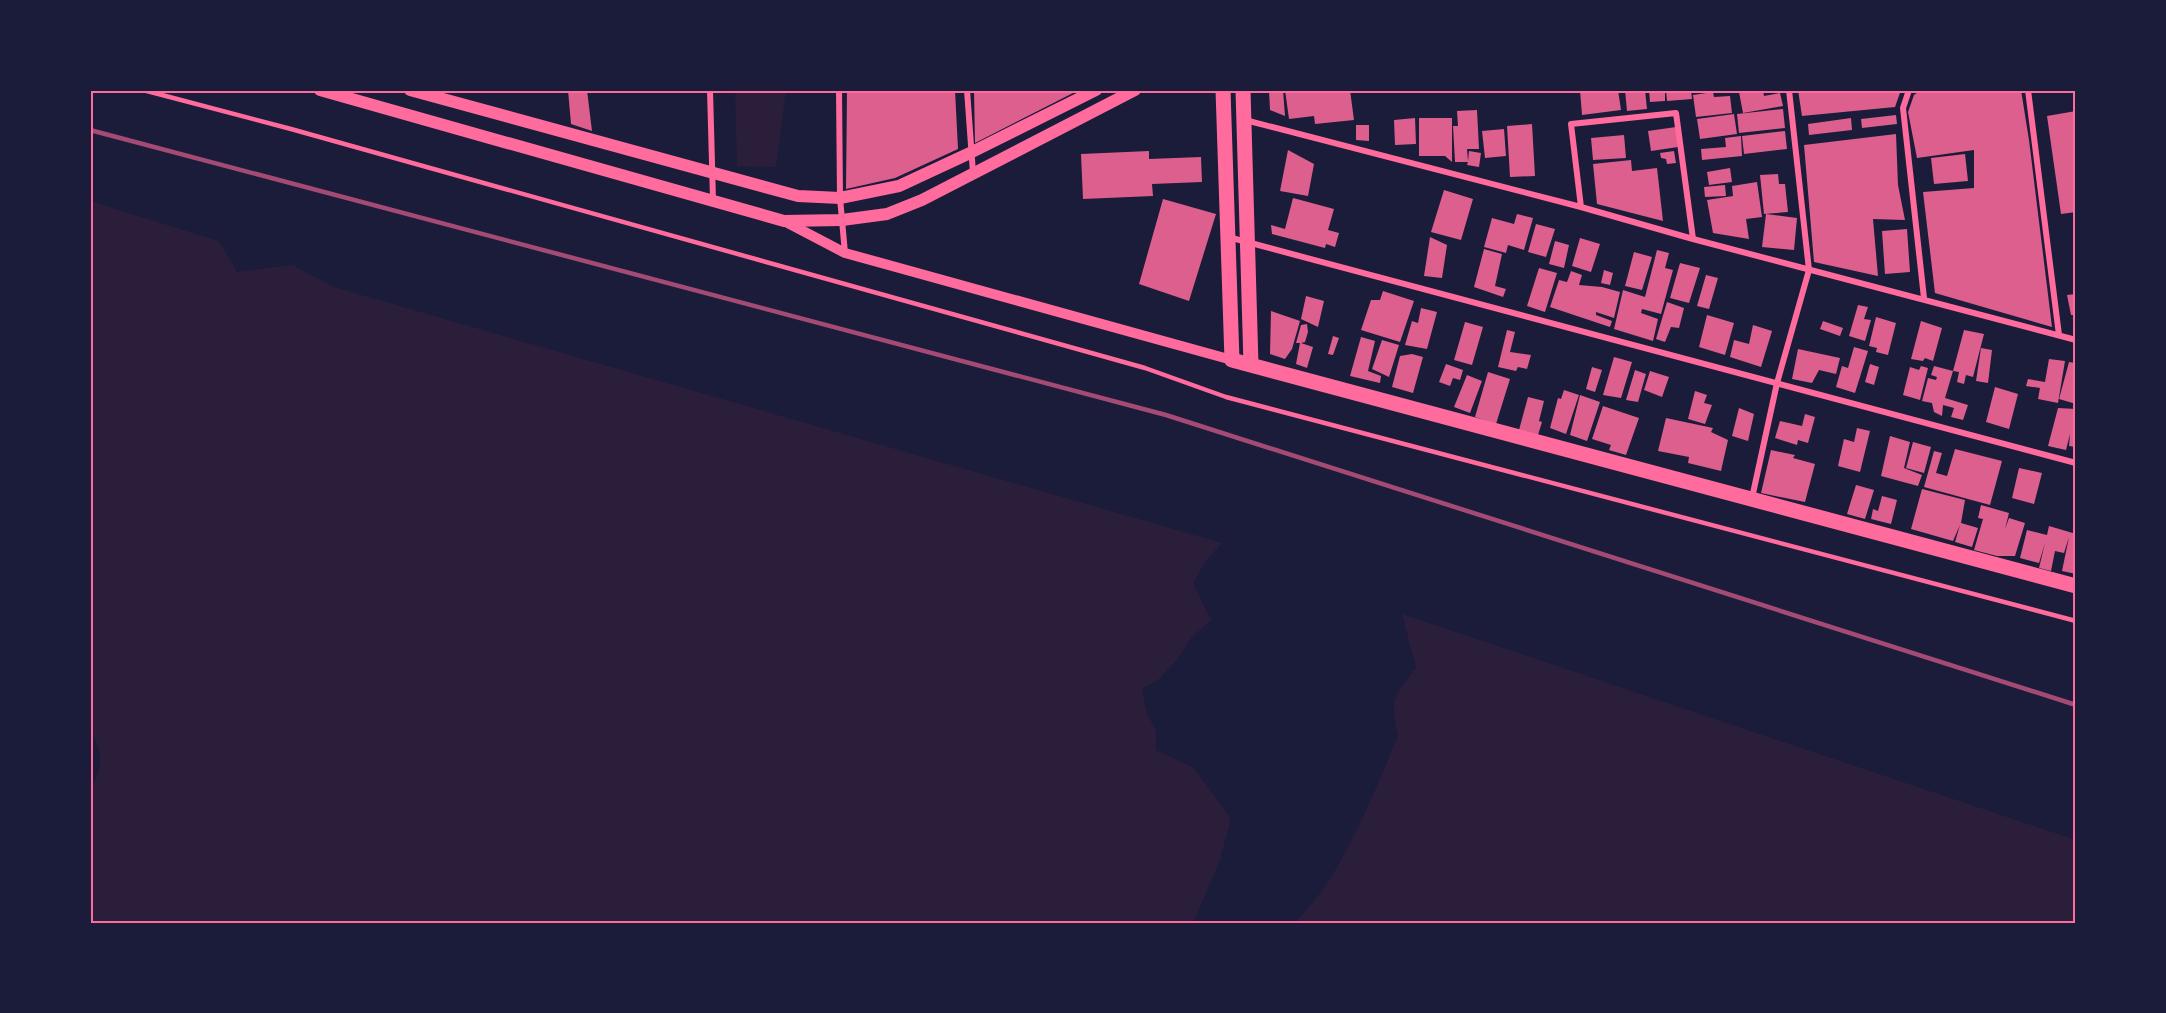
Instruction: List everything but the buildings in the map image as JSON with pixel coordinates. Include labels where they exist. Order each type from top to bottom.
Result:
[{"type":"main road","points":[[320,90],[784,221],[842,220],[887,214],[922,200],[1135,90]]},
{"type":"main road","points":[[410,90],[798,196],[840,198],[899,186],[970,153],[1089,92]]},
{"type":"main road","points":[[1223,90],[1232,360],[2076,586]]},
{"type":"main road","points":[[1243,90],[1251,365]]},
{"type":"street","points":[[710,90],[713,201]]},
{"type":"street","points":[[839,90],[840,198],[845,253]]},
{"type":"street","points":[[967,90],[973,174]]},
{"type":"street","points":[[1752,499],[1777,383],[1809,270],[1789,90]]},
{"type":"street","points":[[1909,90],[1903,108],[1924,298]]},
{"type":"street","points":[[2028,90],[2059,335]]},
{"type":"street","points":[[1581,207],[1571,124],[1676,113],[1693,239]]},
{"type":"street","points":[[1244,120],[1581,207],[1693,239],[1924,298],[2076,340]]},
{"type":"street","points":[[784,221],[845,253],[1232,360]]},
{"type":"street","points":[[1228,237],[1248,240],[2076,463]]},
{"type":"lane","points":[[143,90],[291,129],[1145,368],[1226,397],[2076,621]]},
{"type":"shaded area","points":[[735,90],[786,90],[776,167],[737,166]]},
{"type":"shaded area","points":[[90,201],[219,241],[237,272],[292,265],[334,287],[1222,543],[1205,562],[1193,583],[1211,620],[1191,638],[1177,660],[1158,680],[1142,689],[1147,713],[1156,731],[1156,750],[1194,768],[1231,819],[1220,860],[1194,921],[1190,923],[90,923],[90,789],[98,774],[100,759],[97,744],[90,729]]},
{"type":"shaded area","points":[[1402,614],[2076,840],[2076,923],[1299,923],[1299,918],[1315,900],[1343,857],[1398,736],[1394,714],[1395,699],[1416,668]]},
{"type":"railway","points":[[90,130],[1166,415],[2076,705]]}]
